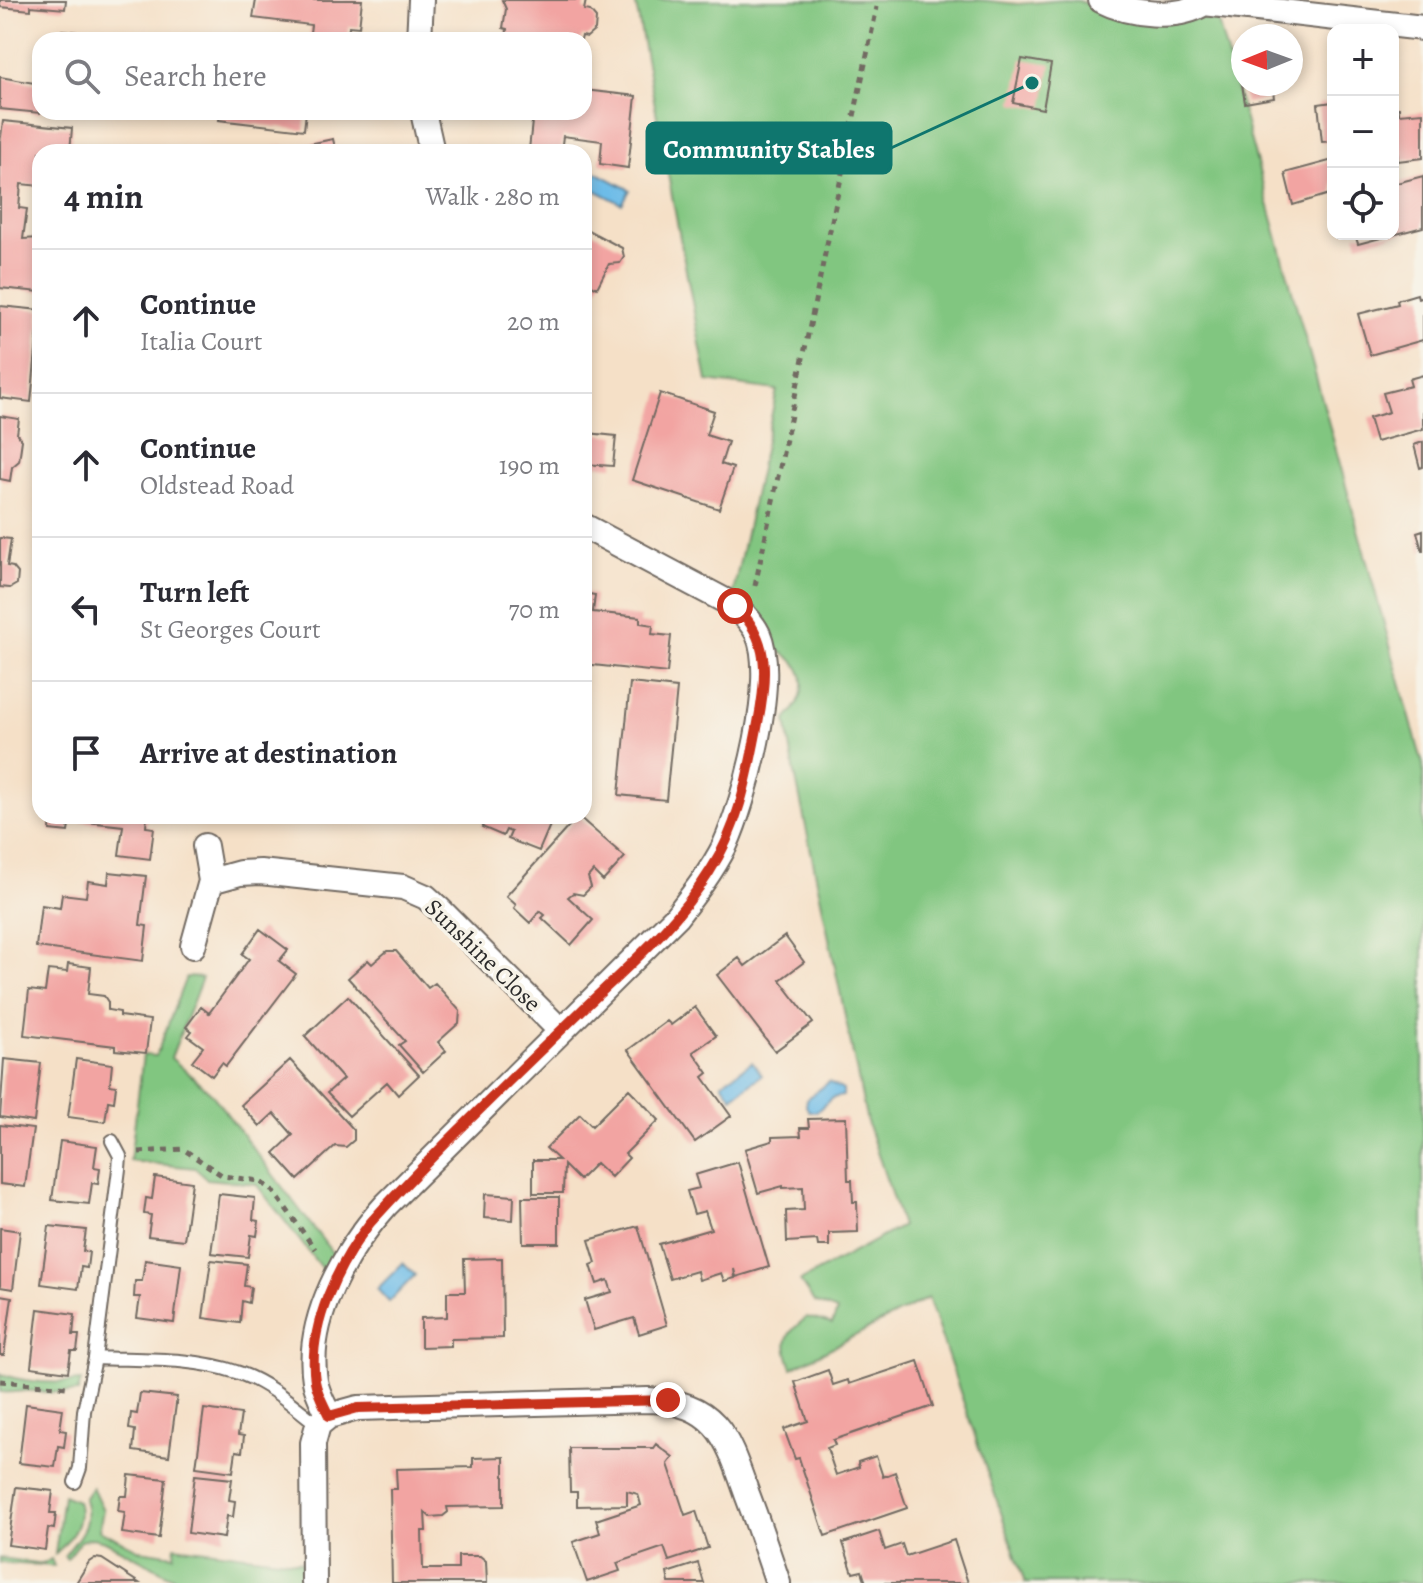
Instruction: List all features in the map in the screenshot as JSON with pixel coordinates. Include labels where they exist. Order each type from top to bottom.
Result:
[{"type":"street","points":[[419,32],[421,0]]},
{"type":"street","points":[[1101,0],[1135,13],[1185,10],[1211,2],[1423,28]]},
{"type":"street","points":[[425,120],[430,144]]},
{"type":"street","points":[[314,1583],[313,1443],[324,1420],[315,1380],[317,1340],[332,1286],[352,1246],[386,1205],[660,935],[711,871],[725,845],[745,785],[765,687],[763,653],[758,635],[748,618],[735,606],[592,530]]},
{"type":"street","points":[[193,946],[211,881],[205,846]]},
{"type":"street","name":"Sunshine Close","points":[[211,881],[240,873],[260,872],[416,891],[426,897],[561,1031]]},
{"type":"street","points":[[324,1420],[358,1408],[648,1400],[683,1403],[711,1419],[730,1445],[778,1583]]},
{"type":"lane","points":[[75,1482],[80,1468],[88,1384],[95,1358],[119,1169],[120,1156],[112,1141]]},
{"type":"lane","points":[[95,1358],[192,1364],[237,1372],[324,1420]]},
{"type":"path","points":[[748,618],[877,7]]},
{"type":"path","points":[[135,1152],[183,1149],[223,1176],[265,1183],[315,1249]]},
{"type":"path","points":[[0,1381],[58,1388],[88,1384]]},
{"type":"green space","points":[[635,0],[978,0],[1018,4],[1065,0],[1079,1],[1121,17],[1200,18],[1218,22],[1231,69],[1231,96],[1238,96],[1423,765],[1423,1583],[1025,1583],[928,1298],[792,1368],[786,1345],[790,1334],[807,1317],[832,1324],[837,1311],[814,1302],[800,1281],[902,1226],[867,1122],[794,769],[786,720],[797,705],[803,689],[801,673],[790,658],[777,649],[756,611],[733,593],[777,390],[707,381]]},
{"type":"green space","points":[[186,977],[202,978],[171,1058],[211,1093],[334,1255],[325,1273],[256,1184],[207,1179],[195,1168],[130,1161],[143,1055],[156,1056]]},
{"type":"green space","points":[[0,1374],[40,1382],[81,1381],[78,1392],[0,1392]]},
{"type":"green space","points":[[92,1487],[103,1510],[99,1530],[140,1550],[174,1555],[175,1546],[302,1562],[302,1583],[184,1583],[105,1541],[92,1538],[81,1541],[67,1559],[64,1556],[85,1523],[84,1499]]},
{"type":"green space","points":[[63,1495],[77,1501],[79,1516],[71,1536],[55,1554]]},
{"type":"green space","points":[[0,1558],[43,1564],[51,1559],[54,1566],[0,1563]]},
{"type":"water","points":[[596,172],[630,190],[622,204],[592,189]]},
{"type":"water","points":[[752,1062],[762,1075],[732,1097],[722,1083]]},
{"type":"water","points":[[829,1082],[843,1090],[843,1096],[832,1098],[816,1112],[809,1111],[807,1099]]},
{"type":"water","points":[[403,1263],[415,1275],[389,1302],[377,1289]]},
{"type":"building","points":[[0,0],[66,0],[65,9],[31,6],[31,10],[0,7]]},
{"type":"building","points":[[256,0],[362,0],[359,27],[349,26],[349,32],[310,32],[311,25],[253,18]]},
{"type":"building","points":[[502,0],[586,0],[584,10],[590,11],[596,18],[595,30],[592,33],[507,32],[503,28],[506,9]]},
{"type":"building","points":[[1022,59],[1051,64],[1043,109],[1013,103]]},
{"type":"building","points":[[0,77],[32,83],[32,112],[0,109]]},
{"type":"building","points":[[592,91],[636,96],[628,168],[600,164],[602,141],[563,136],[562,144],[530,144],[532,120],[592,120]]},
{"type":"building","points":[[1244,96],[1274,96],[1274,98],[1245,103]]},
{"type":"building","points":[[1327,103],[1327,142],[1322,142],[1318,104]]},
{"type":"building","points":[[1423,112],[1423,158],[1399,161],[1399,114]]},
{"type":"building","points":[[219,120],[305,120],[304,130]]},
{"type":"building","points":[[3,121],[72,128],[71,144],[32,144],[32,185],[21,184],[19,208],[27,209],[23,239],[32,238],[32,291],[0,288],[0,144]]},
{"type":"building","points":[[333,139],[334,144],[309,144]]},
{"type":"building","points":[[1327,162],[1327,195],[1293,205],[1285,173]]},
{"type":"building","points":[[1423,176],[1423,227],[1399,233],[1399,182]]},
{"type":"building","points":[[592,232],[622,248],[624,257],[620,263],[609,264],[597,288],[592,285]]},
{"type":"building","points":[[1417,294],[1418,298],[1423,296],[1423,340],[1370,355],[1358,314],[1398,304],[1397,300]]},
{"type":"building","points":[[0,306],[32,309],[31,402],[0,398]]},
{"type":"building","points":[[1423,375],[1423,429],[1376,442],[1369,418],[1389,412],[1383,393],[1411,386],[1409,379]]},
{"type":"building","points":[[660,393],[714,411],[706,435],[728,442],[721,464],[733,468],[719,509],[632,480]]},
{"type":"building","points":[[0,416],[19,419],[17,434],[22,440],[19,461],[12,467],[10,481],[0,479]]},
{"type":"building","points":[[592,433],[616,436],[613,466],[592,465]]},
{"type":"building","points":[[1423,442],[1423,467],[1420,468],[1414,445]]},
{"type":"building","points":[[1423,530],[1423,551],[1422,551],[1417,532]]},
{"type":"building","points":[[0,538],[11,539],[7,566],[18,573],[17,584],[10,588],[0,587]]},
{"type":"building","points":[[592,594],[595,595],[593,612],[640,617],[640,623],[653,625],[652,634],[671,636],[667,673],[592,665]]},
{"type":"building","points":[[630,683],[677,688],[666,800],[619,795]]},
{"type":"building","points":[[50,824],[69,824],[68,832],[50,830]]},
{"type":"building","points":[[105,824],[146,824],[146,827],[154,828],[150,859],[119,855],[123,826]]},
{"type":"building","points":[[483,824],[550,824],[539,851],[508,839],[511,832],[506,830],[503,836],[482,827]]},
{"type":"building","points":[[571,824],[587,824],[625,857],[603,881],[593,871],[588,877],[591,887],[583,895],[573,893],[568,897],[593,920],[571,945],[542,918],[545,915],[540,911],[530,923],[506,896]]},
{"type":"building","points":[[109,872],[146,876],[140,925],[147,926],[143,961],[36,947],[41,905],[60,908],[62,894],[86,897],[88,881],[108,884]]},
{"type":"building","points":[[260,929],[288,950],[279,961],[296,974],[226,1066],[222,1063],[212,1076],[192,1061],[203,1047],[188,1036],[192,1031],[186,1027],[201,1007],[209,1013],[249,959],[242,954]]},
{"type":"building","points":[[785,936],[804,962],[780,980],[813,1023],[775,1051],[717,975],[739,958],[745,966]]},
{"type":"building","points":[[387,951],[396,951],[428,988],[435,983],[460,1011],[459,1023],[438,1042],[446,1051],[423,1072],[399,1045],[405,1041],[348,978],[368,960],[372,964]]},
{"type":"building","points":[[68,964],[91,967],[88,994],[104,996],[108,1010],[120,1012],[120,1016],[150,1020],[146,1053],[115,1050],[115,1046],[24,1035],[29,990],[45,992],[48,970],[67,972]]},
{"type":"building","points":[[348,996],[419,1075],[398,1095],[387,1082],[349,1116],[327,1093],[343,1079],[305,1036]]},
{"type":"building","points":[[695,1007],[716,1036],[693,1052],[708,1073],[703,1077],[731,1116],[695,1142],[628,1050],[667,1021],[671,1025]]},
{"type":"building","points":[[4,1059],[41,1063],[34,1122],[0,1117]]},
{"type":"building","points":[[76,1059],[112,1064],[110,1085],[116,1086],[114,1102],[108,1101],[105,1122],[68,1117]]},
{"type":"building","points":[[290,1060],[354,1130],[354,1140],[346,1147],[335,1146],[298,1180],[274,1153],[293,1135],[274,1113],[260,1126],[241,1105]]},
{"type":"building","points":[[629,1089],[659,1120],[625,1154],[629,1158],[611,1177],[596,1163],[579,1180],[564,1165],[563,1193],[533,1193],[533,1160],[559,1160],[546,1148],[580,1114],[592,1126]]},
{"type":"building","points":[[846,1118],[848,1180],[852,1180],[853,1202],[857,1202],[858,1232],[829,1233],[829,1246],[818,1246],[817,1240],[787,1242],[786,1211],[804,1210],[803,1187],[783,1186],[758,1193],[745,1149],[772,1141],[772,1137],[801,1136],[800,1128],[809,1128],[808,1119]]},
{"type":"building","points":[[0,1125],[33,1129],[25,1187],[0,1184]]},
{"type":"building","points":[[60,1141],[97,1146],[94,1167],[100,1168],[98,1184],[92,1183],[89,1204],[52,1200]]},
{"type":"building","points":[[738,1162],[769,1267],[736,1277],[734,1269],[735,1278],[724,1281],[721,1273],[699,1280],[697,1271],[670,1279],[659,1244],[711,1229],[705,1211],[694,1214],[687,1191],[699,1188],[695,1175]]},
{"type":"building","points":[[155,1177],[192,1182],[184,1240],[148,1236],[151,1215],[144,1214],[146,1198],[152,1199]]},
{"type":"building","points":[[219,1194],[255,1198],[253,1220],[259,1221],[257,1236],[251,1235],[248,1257],[211,1253]]},
{"type":"building","points":[[485,1194],[514,1196],[513,1220],[484,1218]]},
{"type":"building","points":[[522,1197],[559,1197],[559,1243],[523,1243]]},
{"type":"building","points":[[49,1226],[86,1230],[83,1251],[89,1252],[87,1268],[81,1267],[78,1289],[41,1284]]},
{"type":"building","points":[[638,1226],[667,1325],[639,1334],[634,1318],[594,1330],[585,1300],[612,1292],[608,1280],[597,1284],[591,1265],[596,1263],[589,1240]]},
{"type":"building","points":[[0,1228],[20,1231],[13,1289],[0,1287]]},
{"type":"building","points":[[502,1258],[503,1338],[451,1339],[451,1346],[421,1347],[421,1318],[447,1317],[447,1292],[465,1292],[464,1259]]},
{"type":"building","points":[[145,1260],[181,1265],[174,1323],[137,1318],[140,1297],[134,1297],[135,1281],[142,1281]]},
{"type":"building","points":[[211,1260],[247,1264],[244,1286],[251,1287],[249,1303],[242,1301],[240,1323],[203,1318]]},
{"type":"building","points":[[0,1295],[12,1297],[4,1355],[0,1355]]},
{"type":"building","points":[[38,1309],[75,1314],[73,1335],[79,1335],[77,1351],[71,1351],[68,1372],[31,1367]]},
{"type":"building","points":[[918,1361],[933,1406],[833,1440],[835,1445],[827,1448],[836,1475],[859,1467],[858,1462],[876,1456],[883,1477],[895,1472],[907,1508],[825,1536],[799,1458],[795,1459],[784,1429],[808,1421],[795,1382],[828,1370],[833,1385],[848,1380],[849,1384]]},
{"type":"building","points":[[140,1393],[177,1397],[169,1456],[133,1451],[135,1430],[129,1429],[131,1413],[137,1414]]},
{"type":"building","points":[[26,1404],[63,1409],[60,1430],[66,1431],[64,1447],[58,1446],[55,1467],[19,1463]]},
{"type":"building","points":[[204,1409],[241,1414],[238,1435],[244,1436],[242,1452],[236,1451],[233,1472],[196,1467]]},
{"type":"building","points":[[656,1444],[673,1457],[668,1464],[685,1515],[696,1511],[708,1548],[669,1561],[664,1547],[617,1563],[620,1571],[587,1582],[573,1542],[600,1533],[596,1520],[641,1505],[638,1494],[627,1491],[627,1505],[577,1506],[577,1492],[570,1492],[569,1448],[653,1448]]},
{"type":"building","points":[[504,1457],[504,1506],[447,1507],[448,1512],[443,1516],[430,1517],[425,1512],[426,1531],[422,1531],[423,1569],[458,1569],[458,1556],[480,1556],[486,1561],[487,1583],[392,1583],[390,1489],[397,1489],[396,1469],[473,1467],[473,1458]]},
{"type":"building","points":[[129,1475],[166,1479],[159,1538],[122,1533],[125,1512],[118,1511],[120,1496],[127,1496]]},
{"type":"building","points":[[195,1475],[232,1479],[229,1500],[235,1501],[233,1517],[227,1516],[224,1538],[188,1533]]},
{"type":"building","points":[[16,1487],[53,1491],[50,1513],[56,1513],[54,1529],[48,1528],[45,1550],[8,1545]]},
{"type":"building","points":[[879,1531],[885,1550],[902,1544],[906,1556],[954,1540],[968,1583],[866,1583],[862,1571],[853,1573],[843,1543]]},
{"type":"building","points":[[95,1558],[102,1559],[139,1583],[76,1583]]},
{"type":"building","points":[[698,1563],[704,1583],[669,1583],[667,1573]]},
{"type":"place","name":"Community Stables","points":[[1032,83]]},
{"type":"route","points":[[668,1400],[358,1408],[329,1416],[318,1392],[314,1368],[321,1321],[337,1272],[370,1223],[660,935],[711,871],[736,817],[765,687],[763,653],[758,635],[748,618],[735,606]]}]
